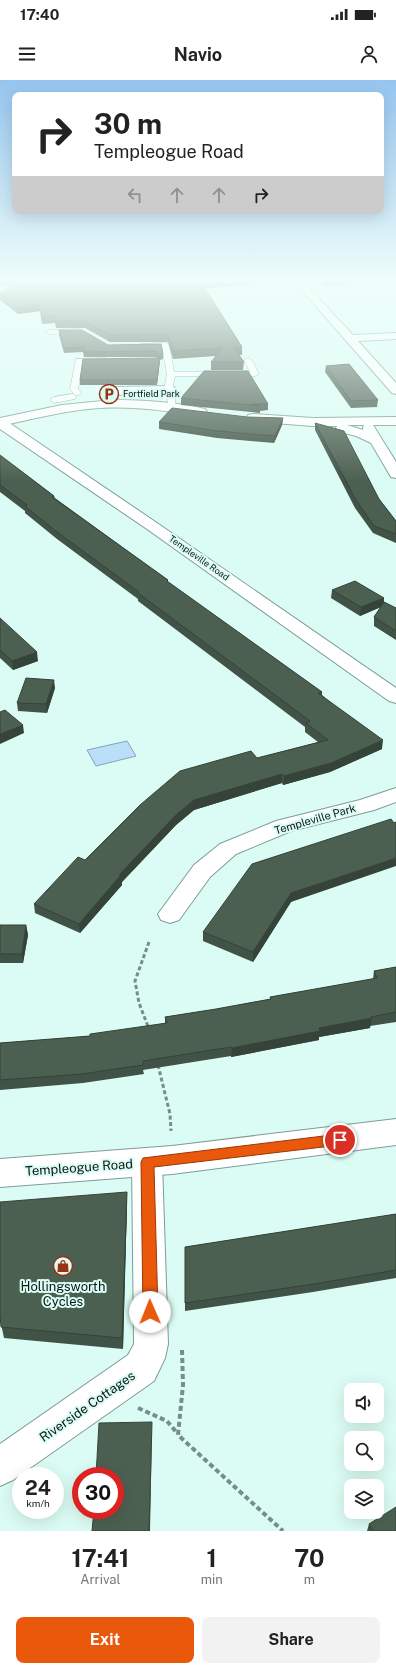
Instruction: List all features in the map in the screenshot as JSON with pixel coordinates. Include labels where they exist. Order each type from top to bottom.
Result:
[{"type":"street","points":[[357,347],[396,390]]},
{"type":"street","points":[[155,390],[166,407]]},
{"type":"street","points":[[104,392],[170,390]]},
{"type":"street","points":[[0,422],[79,397],[101,404],[166,407],[213,414]]},
{"type":"street","points":[[242,417],[313,422],[396,421]]},
{"type":"street","name":"Templeville Road","points":[[0,422],[152,526],[396,697]]},
{"type":"street","points":[[313,422],[361,433],[376,440]]},
{"type":"street","points":[[366,422],[396,474]]},
{"type":"street","name":"Templeville Park","points":[[170,914],[202,870],[228,849],[284,826],[366,805],[396,795]]},
{"type":"street","name":"Templeogue Road","points":[[0,1173],[148,1162],[396,1132]]},
{"type":"street","name":"Riverside Cottages","points":[[0,1467],[141,1368],[147,1358],[151,1344],[148,1162]]},
{"type":"lane","points":[[165,347],[171,374],[170,390],[166,407]]},
{"type":"lane","points":[[54,400],[79,397],[74,389],[79,361],[109,360]]},
{"type":"lane","points":[[171,374],[254,374],[248,360]]},
{"type":"path","points":[[149,942],[135,981],[140,1003],[150,1032]]},
{"type":"path","points":[[157,1062],[170,1114],[171,1131]]},
{"type":"path","points":[[178,1435],[183,1385],[182,1346]]},
{"type":"path","points":[[99,1397],[142,1410],[167,1421],[178,1435],[283,1531]]},
{"type":"water","points":[[127,741],[136,756],[96,766],[87,750]]},
{"type":"building","points":[[64,347],[162,347],[163,354],[160,355],[157,380],[80,380],[83,359],[157,358],[158,353],[157,351],[83,352],[85,347],[64,348]]},
{"type":"building","points":[[172,347],[242,347],[234,348],[244,362],[211,362],[223,348],[173,351]]},
{"type":"building","points":[[349,364],[378,400],[351,401],[326,366]]},
{"type":"building","points":[[204,371],[248,371],[268,404],[252,404],[260,406],[181,398]]},
{"type":"building","points":[[172,408],[247,417],[283,418],[275,436],[217,431],[159,422]]},
{"type":"building","points":[[315,423],[344,431],[379,499],[396,521],[396,534],[374,526],[356,500]]},
{"type":"building","points":[[0,455],[54,496],[52,497],[322,692],[318,693],[383,740],[331,763],[284,776],[282,774],[194,800],[176,815],[119,875],[121,875],[79,924],[34,904],[78,857],[85,860],[140,805],[180,771],[251,751],[257,758],[328,740],[306,723],[310,721],[57,532],[25,506],[27,505],[0,485]]},
{"type":"building","points":[[355,581],[384,598],[361,607],[332,590]]},
{"type":"building","points":[[384,602],[396,608],[396,631],[374,617]]},
{"type":"building","points":[[0,618],[37,652],[12,661],[0,650]]},
{"type":"building","points":[[26,678],[54,680],[46,704],[17,703]]},
{"type":"building","points":[[5,710],[23,725],[0,734],[0,712]]},
{"type":"building","points":[[391,819],[394,823],[396,822],[396,858],[291,893],[253,952],[203,932],[252,864]]},
{"type":"building","points":[[0,925],[26,925],[22,954],[0,954]]},
{"type":"building","points":[[396,967],[396,1012],[319,1028],[320,1031],[232,1048],[143,1061],[143,1065],[82,1074],[0,1080],[0,1043],[90,1036],[90,1034],[167,1023],[165,1017],[271,999],[270,997],[377,978],[374,971]]},
{"type":"building","name":"Hollingsworth Cycles","points":[[127,1192],[122,1338],[1,1327],[0,1202]]},
{"type":"building","points":[[396,1214],[396,1270],[185,1303],[185,1247]]},
{"type":"building","points":[[152,1422],[149,1531],[92,1531],[93,1519],[124,1519],[124,1467],[97,1467],[99,1423]]},
{"type":"building","points":[[396,1507],[396,1531],[373,1531],[369,1524],[377,1519],[384,1519],[384,1515]]},
{"type":"place","name":"Fortfield Park","points":[[109,394]]},
{"type":"place","name":"Hollingsworth Cycles","points":[[63,1266]]},
{"type":"route","points":[[150,1312],[148,1162],[340,1140]]}]
